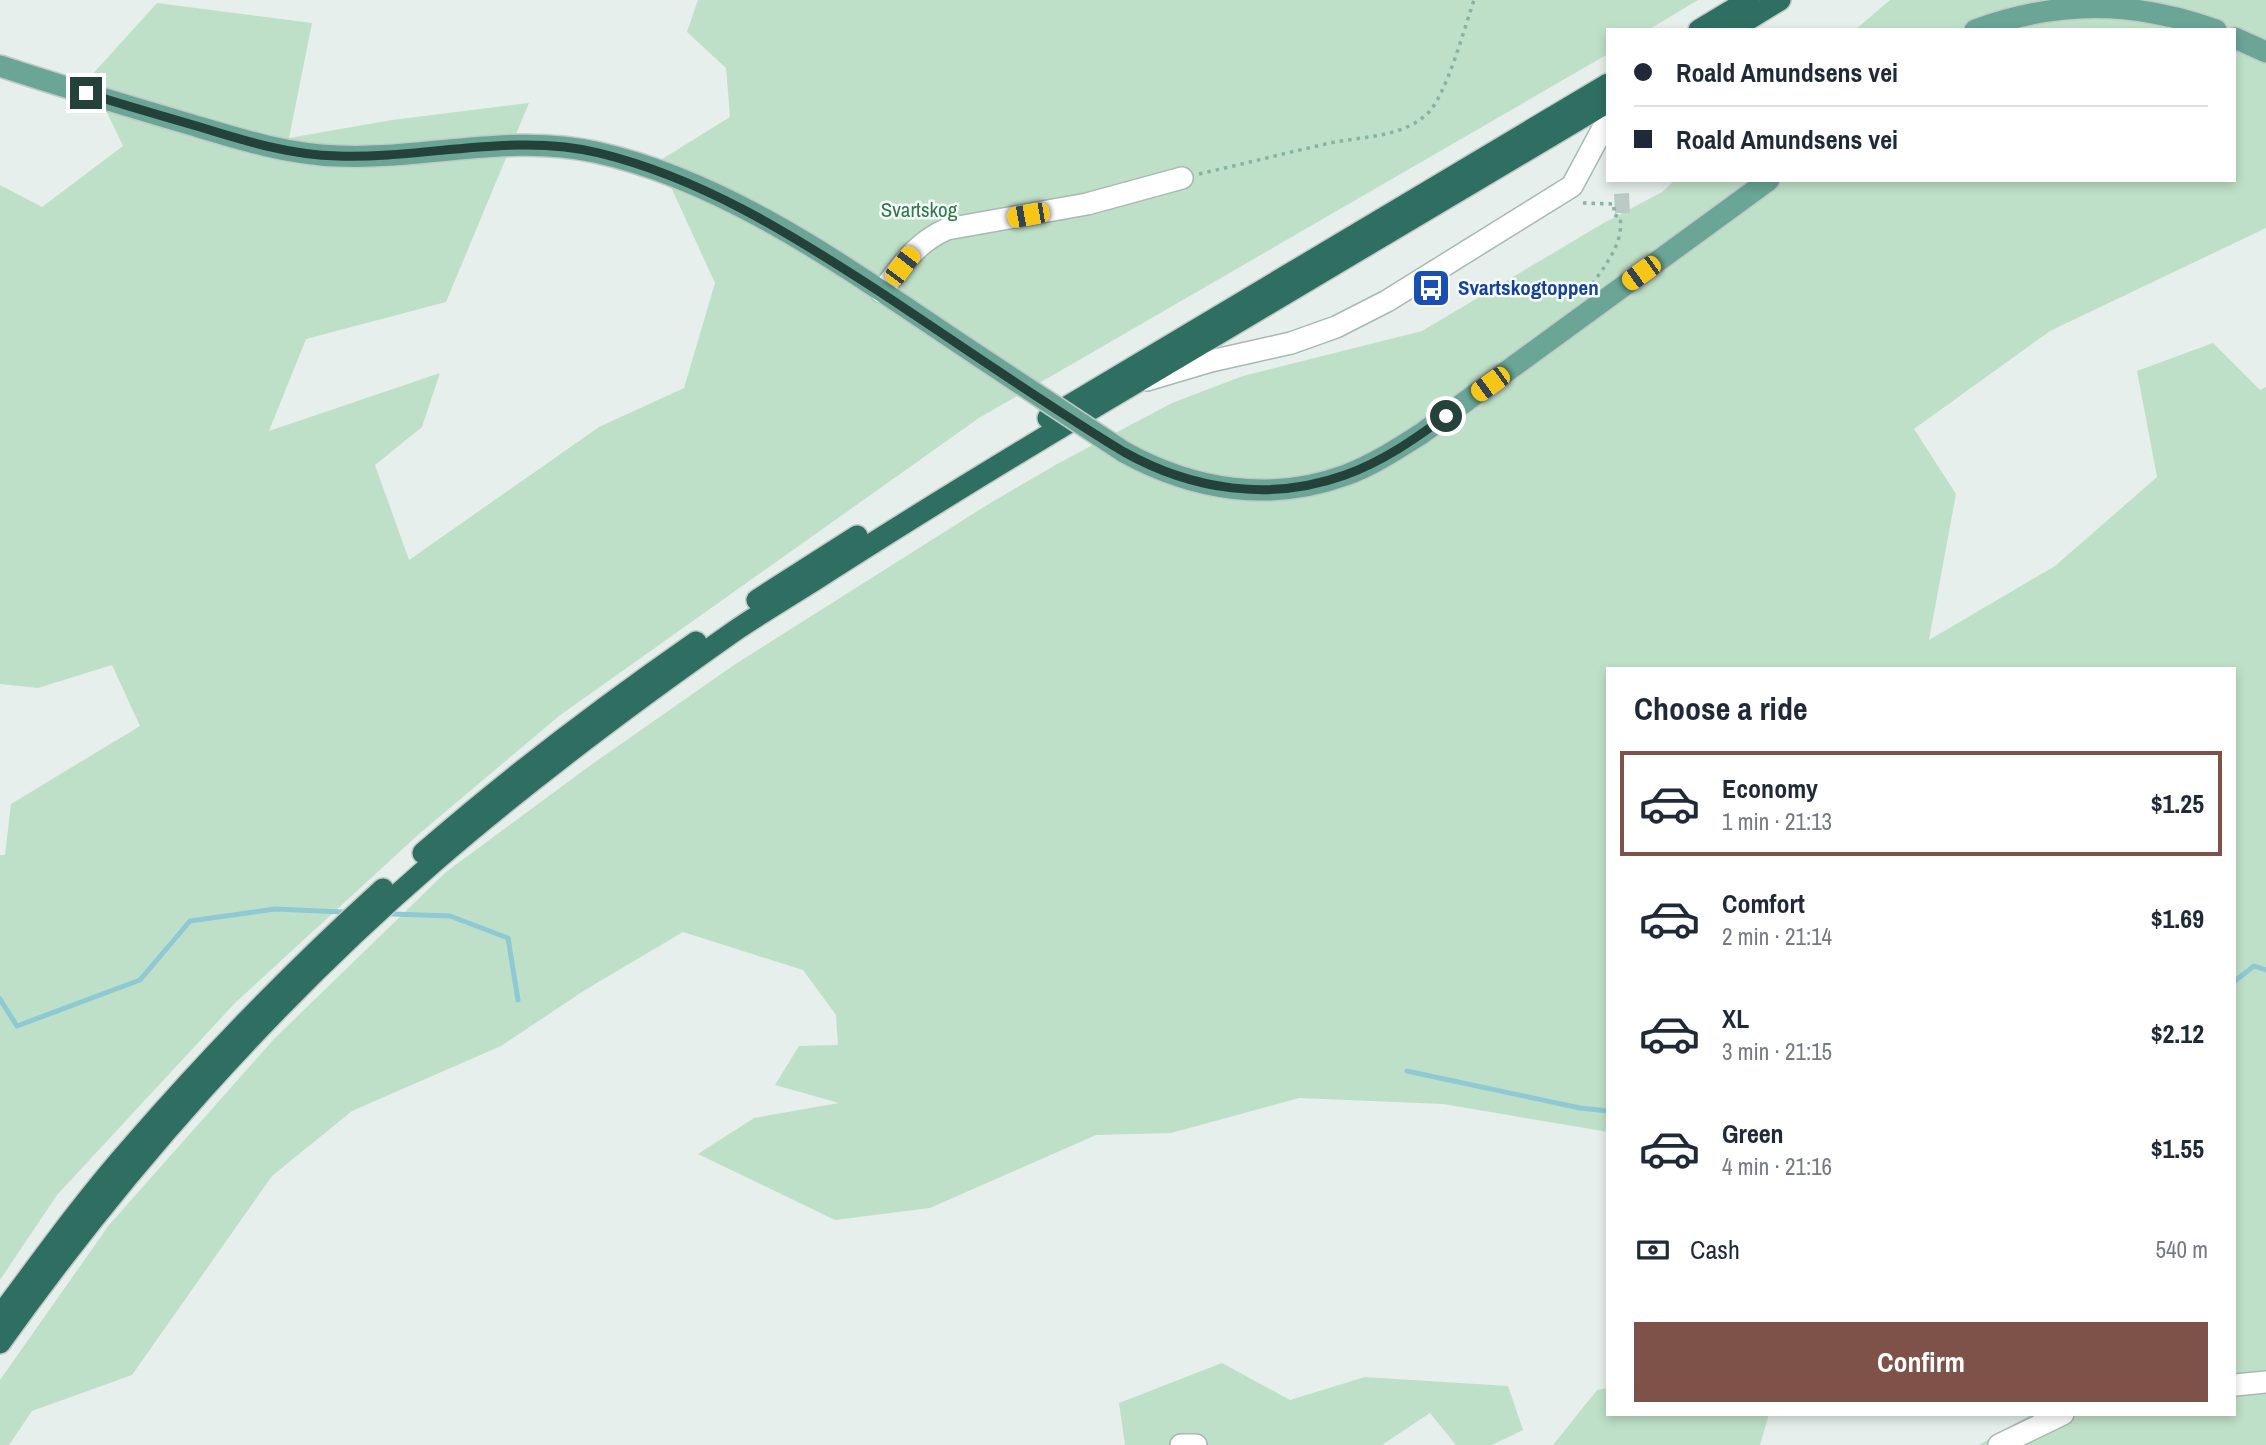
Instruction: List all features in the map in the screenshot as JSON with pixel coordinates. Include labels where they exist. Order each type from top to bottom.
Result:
[{"type":"highway","points":[[1702,28],[1749,0]]},
{"type":"highway","points":[[1734,28],[1780,0]]},
{"type":"highway","points":[[0,1316],[132,1145],[256,1011],[336,932],[423,853],[576,727],[730,618],[848,541],[1113,379],[1606,85]]},
{"type":"highway","points":[[0,1343],[35,1294],[138,1164],[201,1093],[348,941],[433,863],[589,737],[739,628],[903,524],[1606,103]]},
{"type":"main road","points":[[1979,28],[2033,6],[2074,0],[2122,2],[2210,28]]},
{"type":"main road","points":[[2236,38],[2266,52]]},
{"type":"main road","points":[[0,66],[235,138],[307,154],[375,155],[529,145],[564,146],[660,170],[727,200],[804,243],[1124,452],[1174,476],[1226,488],[1249,490],[1301,487],[1370,465],[1421,434],[1766,182]]},
{"type":"street","points":[[1135,383],[1211,361],[1291,343],[1336,327],[1387,301],[1572,186],[1606,127]]},
{"type":"street","points":[[881,292],[918,246],[947,229],[1087,204],[1128,195],[1182,178]]},
{"type":"street","points":[[2236,1385],[2266,1382]]},
{"type":"street","points":[[1998,1445],[2059,1416]]},
{"type":"street","points":[[1181,1445],[1195,1445]]},
{"type":"path","points":[[1182,178],[1333,142],[1393,133],[1416,122],[1429,113],[1446,81],[1474,0]]},
{"type":"path","points":[[1558,197],[1582,203],[1614,204],[1614,215],[1620,217],[1620,237],[1615,250],[1589,288],[1599,304]]},
{"type":"green space","name":"Svartskog","points":[[698,0],[1698,0],[1651,28],[1606,28],[1606,55],[979,418],[559,716],[419,834],[235,1003],[57,1195],[0,1280],[0,855],[5,855],[11,804],[140,726],[112,665],[38,688],[0,684],[0,185],[42,207],[123,146],[90,77],[157,3],[312,23],[289,138],[392,120],[529,103],[446,302],[306,339],[269,431],[440,373],[422,427],[375,465],[409,560],[599,427],[684,388],[715,283],[659,161],[730,117],[726,68],[687,32]]},
{"type":"green space","points":[[1890,0],[2266,0],[2266,228],[2050,331],[1914,429],[1956,494],[1929,640],[2055,566],[2157,477],[2137,371],[2213,343],[2260,390],[2266,387],[2266,1445],[1979,1445],[2029,1416],[2236,1416],[2236,667],[1606,667],[1606,1132],[1443,1104],[1299,1098],[1171,1133],[1096,1135],[930,1208],[835,1220],[698,1154],[754,1118],[839,1103],[775,1085],[799,1046],[838,1045],[836,1015],[803,970],[683,932],[585,990],[501,1046],[352,1111],[272,1176],[132,1375],[32,1411],[9,1445],[0,1445],[0,1380],[109,1225],[274,1039],[446,872],[588,767],[734,665],[987,505],[1057,464],[1172,403],[1243,376],[1422,331],[1602,224],[1662,192],[1673,182],[2236,182],[2236,28],[1857,28]]},
{"type":"green space","points":[[1222,1363],[1290,1400],[1365,1377],[1508,1386],[1523,1430],[1492,1445],[1456,1445],[1430,1413],[1382,1445],[1125,1445],[1119,1403]]},
{"type":"green space","points":[[1606,1388],[1606,1416],[1768,1416],[1760,1445],[1553,1445],[1597,1390]]},
{"type":"building","points":[[1629,193],[1630,213],[1615,213],[1614,194]]},
{"type":"waterway","points":[[0,999],[17,1026],[140,980],[190,921],[275,909],[343,912]]},
{"type":"waterway","points":[[392,914],[450,916],[508,938],[518,1000]]},
{"type":"waterway","points":[[2236,980],[2254,966],[2266,970]]},
{"type":"waterway","points":[[1407,1071],[1580,1108],[1606,1111]]},
{"type":"place","name":"Svartskogtoppen","points":[[1431,288]]},
{"type":"route","points":[[86,93],[235,138],[307,154],[375,155],[529,145],[564,146],[660,170],[727,200],[804,243],[1124,452],[1174,476],[1202,484],[1249,490],[1301,487],[1323,482],[1370,465],[1446,416]]}]
